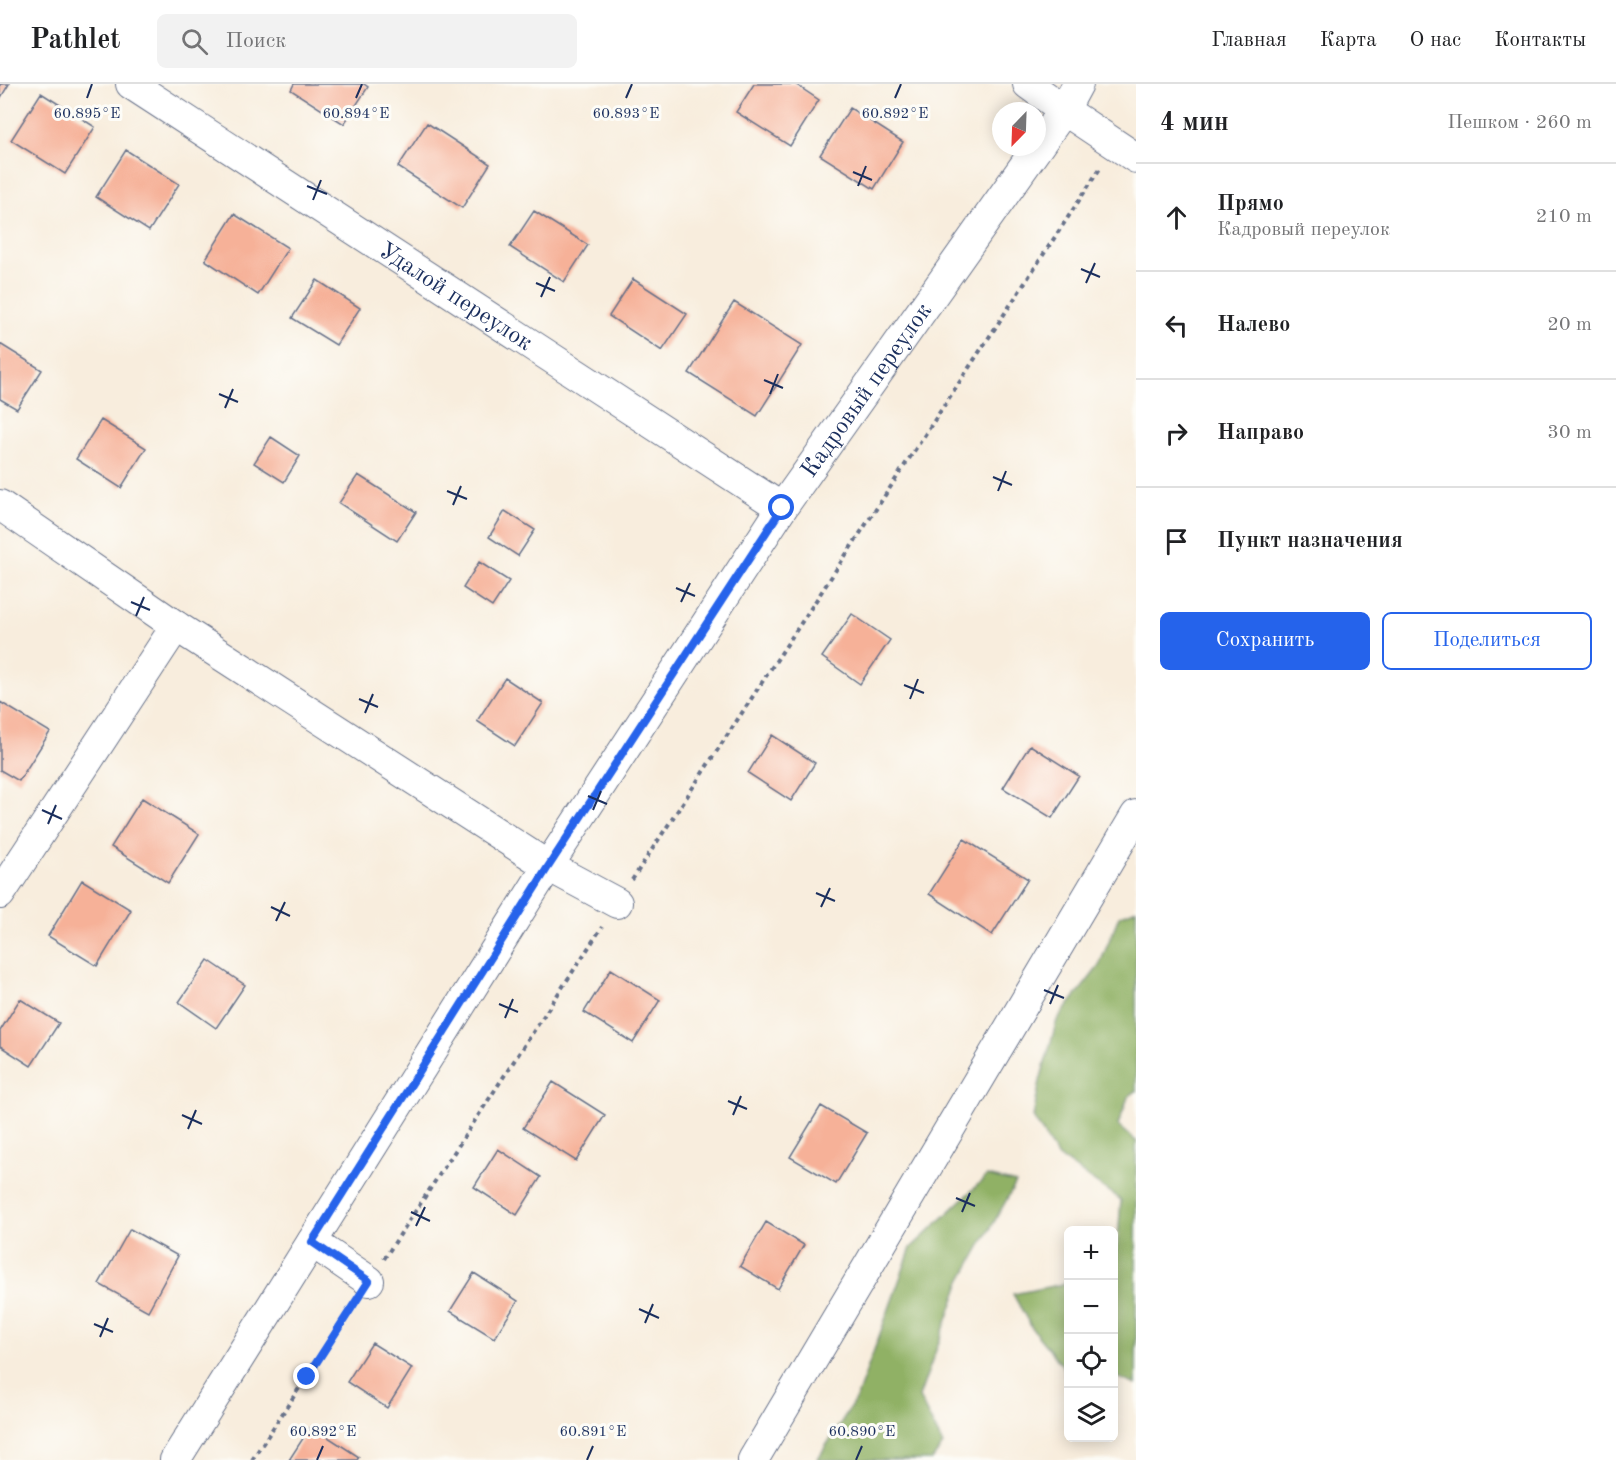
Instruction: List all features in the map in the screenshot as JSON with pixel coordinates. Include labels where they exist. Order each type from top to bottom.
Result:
[{"type":"street","name":"Удалой переулок","points":[[131,84],[782,508]]},
{"type":"street","points":[[1028,84],[1126,151]]},
{"type":"street","name":"Кадровый переулок","points":[[175,1460],[548,867],[782,508],[1064,110],[1078,84]]},
{"type":"street","points":[[0,506],[176,626],[548,867],[617,903]]},
{"type":"street","points":[[0,894],[176,626]]},
{"type":"street","points":[[753,1460],[1136,815]]},
{"type":"street","points":[[312,1242],[369,1281]]},
{"type":"path","points":[[252,1460],[617,903],[1126,151]]},
{"type":"green space","points":[[1136,909],[1136,1091],[1128,1097],[1118,1125],[1136,1141],[1136,1385],[1118,1378],[1118,1238],[1121,1200],[1057,1156],[1033,1117],[1040,1081],[1057,1020],[1099,966],[1119,916]]},
{"type":"green space","points":[[987,1176],[1016,1183],[961,1281],[919,1397],[943,1445],[932,1460],[817,1460],[857,1397],[911,1248]]},
{"type":"green space","points":[[1064,1284],[1064,1373],[1062,1365],[1033,1330],[1013,1294]]},
{"type":"building","points":[[0,84],[9,84],[0,99]]},
{"type":"building","points":[[294,84],[364,84],[368,87],[344,124],[291,90]]},
{"type":"building","points":[[754,84],[795,84],[819,100],[790,146],[736,112]]},
{"type":"building","points":[[41,93],[95,127],[65,174],[11,140]]},
{"type":"building","points":[[850,108],[903,142],[874,189],[820,155]]},
{"type":"building","points":[[427,123],[490,164],[462,208],[398,167]]},
{"type":"building","points":[[126,150],[179,184],[149,231],[96,197]]},
{"type":"building","points":[[534,211],[588,245],[564,282],[510,247]]},
{"type":"building","points":[[234,214],[288,248],[258,295],[205,260]]},
{"type":"building","points":[[633,279],[687,314],[662,351],[609,316]]},
{"type":"building","points":[[317,280],[360,308],[336,345],[292,318]]},
{"type":"building","points":[[734,302],[802,345],[757,416],[689,373]]},
{"type":"building","points":[[0,344],[42,370],[17,409],[0,399]]},
{"type":"building","points":[[101,420],[146,448],[121,488],[76,459]]},
{"type":"building","points":[[271,437],[300,456],[284,482],[254,463]]},
{"type":"building","points":[[358,475],[416,512],[397,541],[339,503]]},
{"type":"building","points":[[505,511],[535,530],[518,556],[489,537]]},
{"type":"building","points":[[479,562],[509,581],[492,607],[463,588]]},
{"type":"building","points":[[852,614],[890,640],[860,684],[822,657]]},
{"type":"building","points":[[505,678],[543,703],[515,746],[477,721]]},
{"type":"building","points":[[0,702],[50,732],[19,781],[0,770]]},
{"type":"building","points":[[772,735],[815,763],[791,801],[748,773]]},
{"type":"building","points":[[1030,745],[1079,776],[1052,818],[1003,788]]},
{"type":"building","points":[[142,798],[199,834],[168,883],[111,847]]},
{"type":"building","points":[[964,839],[1028,879],[992,935],[929,894]]},
{"type":"building","points":[[82,880],[131,910],[97,966],[48,936]]},
{"type":"building","points":[[208,960],[245,985],[216,1028],[179,1002]]},
{"type":"building","points":[[611,969],[660,1000],[633,1043],[584,1012]]},
{"type":"building","points":[[20,999],[59,1023],[31,1066],[0,1046],[0,1031]]},
{"type":"building","points":[[553,1082],[605,1115],[576,1161],[523,1128]]},
{"type":"building","points":[[821,1106],[867,1133],[836,1184],[790,1157]]},
{"type":"building","points":[[498,1149],[541,1177],[517,1215],[474,1187]]},
{"type":"building","points":[[766,1222],[804,1245],[778,1289],[740,1266]]},
{"type":"building","points":[[130,1229],[178,1256],[148,1311],[99,1284]]},
{"type":"building","points":[[474,1273],[518,1301],[494,1338],[450,1311]]},
{"type":"building","points":[[372,1343],[412,1368],[387,1408],[347,1382]]},
{"type":"building","points":[[311,1426],[359,1457],[357,1460],[289,1460]]},
{"type":"route","points":[[307,1377],[369,1281],[312,1242],[548,867],[782,508]]}]
